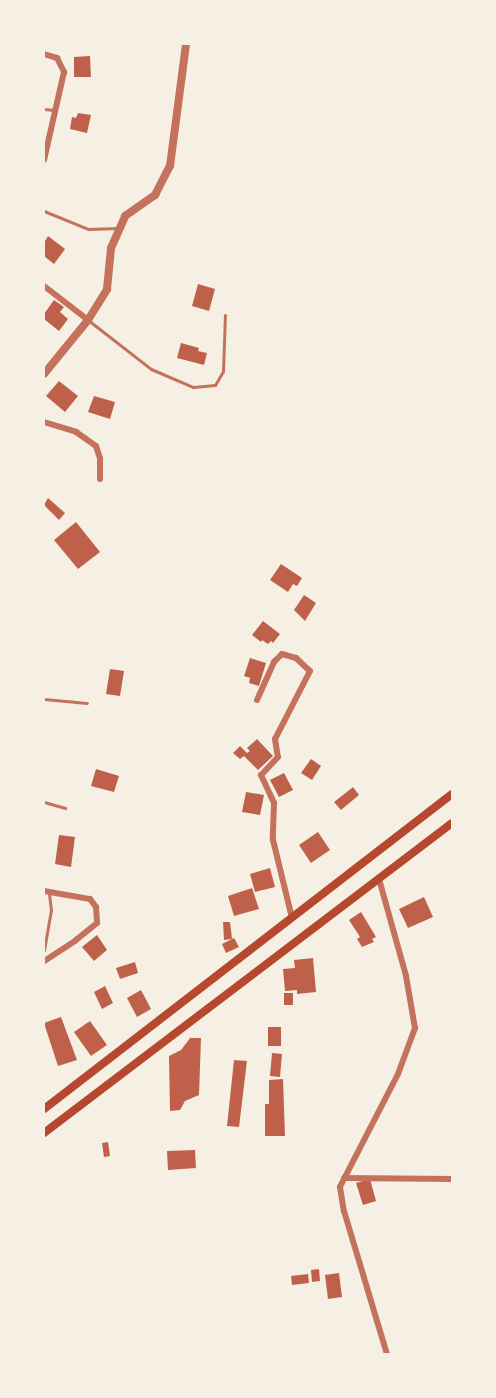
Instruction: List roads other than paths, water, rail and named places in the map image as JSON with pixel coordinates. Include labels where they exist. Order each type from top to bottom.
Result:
[{"type":"main road","points":[[44,1109],[453,794]]},
{"type":"main road","points":[[44,1133],[453,823]]},
{"type":"street","points":[[44,374],[88,320],[107,289],[111,248],[124,216],[155,195],[170,166],[186,44]]},
{"type":"street","points":[[44,54],[57,58],[64,72],[44,160]]},
{"type":"street","points":[[44,286],[88,320]]},
{"type":"street","points":[[44,422],[76,432],[96,446],[100,458],[100,479]]},
{"type":"street","points":[[256,700],[274,662],[282,654],[296,657],[310,671],[275,739],[278,756],[261,775],[274,803],[273,840],[292,918]]},
{"type":"street","points":[[379,879],[406,976],[415,1028],[398,1074],[340,1186],[344,1211],[387,1354]]},
{"type":"street","points":[[44,961],[97,923],[96,908],[90,899],[46,892]]},
{"type":"street","points":[[344,1178],[453,1179]]},
{"type":"lane","points":[[44,109],[55,110]]},
{"type":"lane","points":[[44,211],[88,229],[119,228]]},
{"type":"lane","points":[[88,320],[151,369],[193,387],[215,385],[223,371],[225,315]]},
{"type":"lane","points":[[44,699],[87,703]]},
{"type":"lane","points":[[44,802],[65,808]]},
{"type":"lane","points":[[44,950],[51,910],[46,892]]}]
